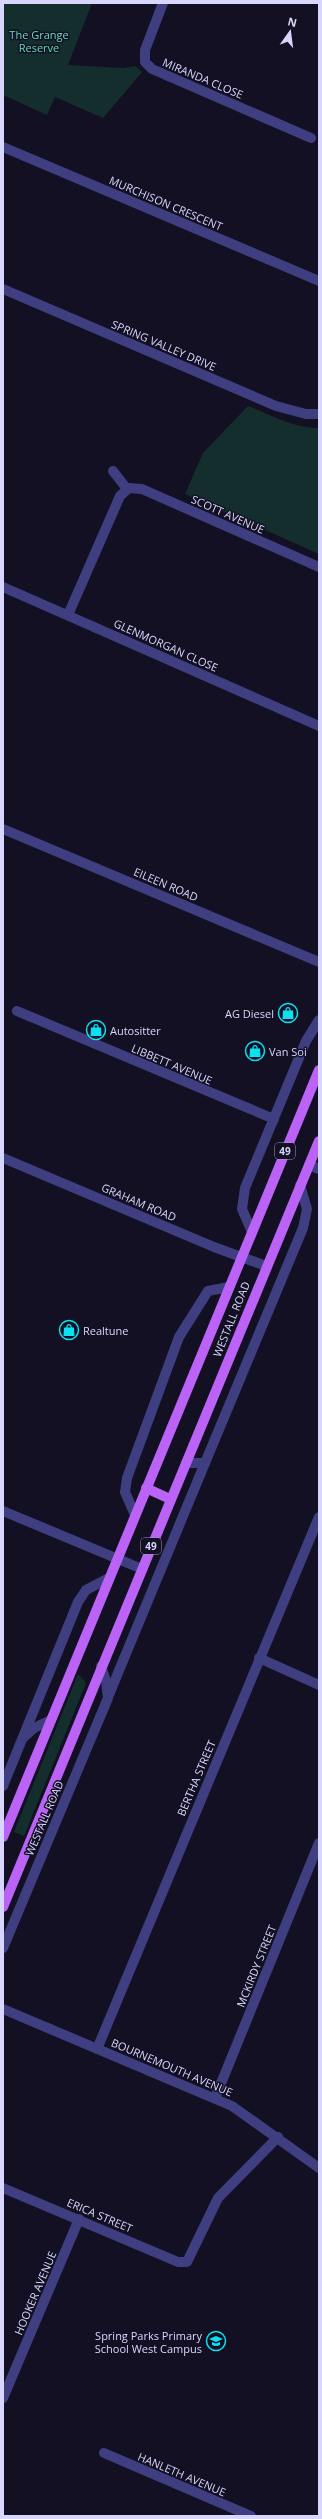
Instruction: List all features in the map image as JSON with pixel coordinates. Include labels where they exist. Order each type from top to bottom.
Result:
[{"type":"main road","name":"WESTALL ROAD","points":[[3,1836],[319,1070]]},
{"type":"main road","name":"WESTALL ROAD","points":[[3,1907],[170,1498],[186,1463],[266,1266],[319,1142]]},
{"type":"main road","points":[[146,1488],[170,1498]]},
{"type":"street","name":"MIRANDA CLOSE","points":[[163,3],[145,50],[145,62],[152,69],[311,138]]},
{"type":"street","name":"MURCHISON CRESCENT","points":[[3,147],[319,281]]},
{"type":"street","name":"SPRING VALLEY DRIVE","points":[[3,289],[276,406],[306,414],[319,414]]},
{"type":"street","points":[[68,615],[120,496],[127,489],[114,471]]},
{"type":"street","name":"SCOTT AVENUE","points":[[127,489],[142,489],[319,567]]},
{"type":"street","name":"GLENMORGAN CLOSE","points":[[3,587],[319,726]]},
{"type":"street","name":"EILEEN ROAD","points":[[3,829],[319,962]]},
{"type":"street","name":"LIBBETT AVENUE","points":[[17,1011],[274,1119]]},
{"type":"street","points":[[252,1232],[242,1209],[245,1188],[306,1041],[319,1020]]},
{"type":"street","name":"GRAHAM ROAD","points":[[3,1158],[214,1247],[266,1266]]},
{"type":"street","points":[[309,1164],[319,1169]]},
{"type":"street","name":"WESTALL ROAD","points":[[3,1948],[303,1228],[307,1210],[300,1185]]},
{"type":"street","name":"WESTALL ROAD","points":[[135,1515],[125,1492],[127,1478],[179,1337],[208,1291],[229,1287]]},
{"type":"street","points":[[186,1463],[205,1463]]},
{"type":"street","points":[[3,1511],[142,1569]]},
{"type":"street","name":"BERTHA STREET","points":[[97,2049],[319,1517]]},
{"type":"street","points":[[4,1782],[78,1602],[86,1590],[109,1578]]},
{"type":"street","points":[[259,1658],[319,1685]]},
{"type":"street","points":[[102,1666],[108,1698]]},
{"type":"street","points":[[22,1740],[34,1728],[50,1720]]},
{"type":"street","name":"MCKIRDY STREET","points":[[215,2098],[319,1843]]},
{"type":"street","name":"BOURNEMOUTH AVENUE","points":[[3,2009],[215,2098],[244,2113],[319,2168]]},
{"type":"street","name":"ERICA STREET","points":[[3,2188],[80,2219],[178,2262],[187,2262],[218,2198],[278,2137]]},
{"type":"street","name":"HOOKER AVENUE","points":[[3,2398],[80,2219]]},
{"type":"street","name":"HANLETH AVENUE","points":[[104,2454],[252,2516]]},
{"type":"green space","name":"The Grange Reserve","points":[[3,3],[92,3],[68,65],[124,68],[135,66],[142,72],[103,118],[55,97],[47,115],[3,95]]},
{"type":"green space","points":[[248,406],[301,426],[319,428],[319,554],[185,494],[203,453]]},
{"type":"green space","points":[[78,1674],[86,1683],[24,1836],[14,1832]]},
{"type":"place","name":"AG Diesel","points":[[288,1013]]},
{"type":"place","name":"Autositter","points":[[96,1030]]},
{"type":"place","name":"Van Soi","points":[[255,1051]]},
{"type":"place","name":"Realtune","points":[[69,1330]]},
{"type":"place","name":"Spring Parks Primary School West Campus","points":[[216,2341]]}]
